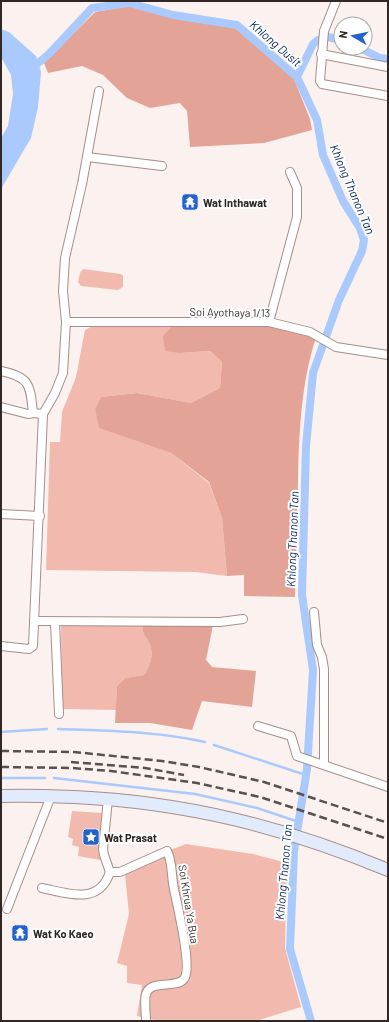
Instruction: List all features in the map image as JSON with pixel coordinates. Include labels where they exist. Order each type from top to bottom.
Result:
[{"type":"main road","points":[[1,796],[108,798],[181,807],[275,828],[311,839],[388,870]]},
{"type":"street","points":[[336,1],[324,31],[319,79],[322,84],[388,96]]},
{"type":"street","points":[[321,54],[388,67]]},
{"type":"street","points":[[1,646],[31,648],[33,646],[40,516],[43,414],[63,373],[66,322],[63,291],[65,264],[99,91]]},
{"type":"street","points":[[87,157],[162,166]]},
{"type":"street","points":[[270,322],[296,216],[298,198],[297,188],[290,172]]},
{"type":"street","name":"Soi Ayothaya 1/13","points":[[66,322],[270,322],[310,332],[332,344],[350,350],[388,355]]},
{"type":"street","points":[[1,371],[10,373],[28,383],[31,391],[33,413]]},
{"type":"street","points":[[1,407],[28,414],[43,414]]},
{"type":"street","points":[[1,514],[40,516]]},
{"type":"street","points":[[314,612],[316,645],[322,657],[324,669],[320,763]]},
{"type":"street","points":[[34,621],[220,622],[243,619]]},
{"type":"street","points":[[55,622],[59,714]]},
{"type":"street","points":[[258,726],[291,736],[293,749],[297,756],[388,787]]},
{"type":"street","points":[[7,909],[50,796]]},
{"type":"street","points":[[42,888],[78,895],[86,895],[95,892],[105,883],[110,872],[103,849],[108,798]]},
{"type":"street","name":"Soi Khrua Ya Bua","points":[[110,872],[120,872],[167,851],[171,863],[174,890],[185,946],[186,975],[183,980],[178,983],[155,986],[148,990],[146,994],[146,1021]]},
{"type":"shaded area","points":[[129,6],[172,17],[235,28],[294,79],[310,119],[312,130],[264,143],[190,147],[187,111],[180,103],[150,108],[127,98],[103,75],[82,66],[48,73],[44,63],[95,12]]},
{"type":"shaded area","points":[[83,269],[121,274],[123,276],[123,287],[118,290],[81,286],[78,282],[80,273]]},
{"type":"shaded area","points":[[269,324],[316,337],[307,372],[300,426],[295,597],[244,596],[244,575],[227,576],[222,518],[209,482],[171,453],[99,428],[95,409],[101,397],[137,393],[191,403],[220,388],[222,362],[210,351],[180,353],[165,351],[163,336],[173,325]]},
{"type":"shaded area","points":[[173,325],[180,353],[210,351],[222,362],[220,388],[191,403],[137,393],[101,397],[95,409],[100,428],[171,453],[209,483],[222,518],[227,576],[195,572],[46,570],[50,442],[60,442],[62,412],[76,377],[85,330],[91,327]]},
{"type":"shaded area","points":[[63,625],[142,625],[143,633],[149,642],[152,653],[151,661],[144,675],[125,678],[117,686],[116,710],[62,709],[61,627]]},
{"type":"shaded area","points":[[142,625],[213,625],[206,660],[212,667],[256,671],[252,707],[202,701],[192,730],[150,723],[115,723],[117,686],[125,678],[144,675],[151,660],[151,649],[149,642],[143,633]]},
{"type":"shaded area","points":[[72,811],[102,813],[99,848],[100,860],[78,856],[79,847],[72,845],[73,839],[68,837]]},
{"type":"shaded area","points":[[186,844],[253,854],[287,863],[285,948],[301,1007],[256,1021],[159,1021],[137,1016],[142,985],[127,983],[127,966],[117,963],[129,914],[125,874],[146,859]]},
{"type":"water","points":[[1,29],[9,32],[36,56],[41,72],[38,107],[31,138],[1,189],[1,138],[8,126],[13,94],[11,75],[1,57]]},
{"type":"waterway","name":"Khlong Thanon Tan","points":[[31,69],[49,54],[92,8],[129,3],[173,15],[237,25],[297,77],[317,120],[323,155],[343,201],[360,228],[364,240],[362,251],[339,300],[313,373],[306,446],[302,595],[313,670],[307,769],[294,851],[290,949],[311,1021]]},
{"type":"waterway","name":"Khlong Dusit","points":[[328,37],[333,38]]},
{"type":"waterway","name":"Khlong Dusit","points":[[297,77],[313,44],[318,40]]},
{"type":"waterway","name":"Khlong Dusit","points":[[373,54],[380,58],[388,59]]},
{"type":"waterway","points":[[1,732],[47,729]]},
{"type":"waterway","points":[[58,729],[151,734],[187,738],[205,742]]},
{"type":"waterway","points":[[214,745],[306,775]]},
{"type":"waterway","points":[[1,778],[45,778]]},
{"type":"waterway","points":[[54,778],[195,794],[257,808],[299,822]]},
{"type":"railway","points":[[1,751],[74,752],[162,761],[199,767],[264,782],[388,823]]},
{"type":"railway","points":[[71,762],[145,768],[184,775]]},
{"type":"railway","points":[[1,767],[73,768],[111,771],[197,783],[260,797],[388,839]]},
{"type":"place","name":"Wat Inthawat","points":[[190,202]]},
{"type":"place","name":"Wat Prasat","points":[[91,837]]},
{"type":"place","name":"Wat Ko Kaeo","points":[[20,933]]}]
